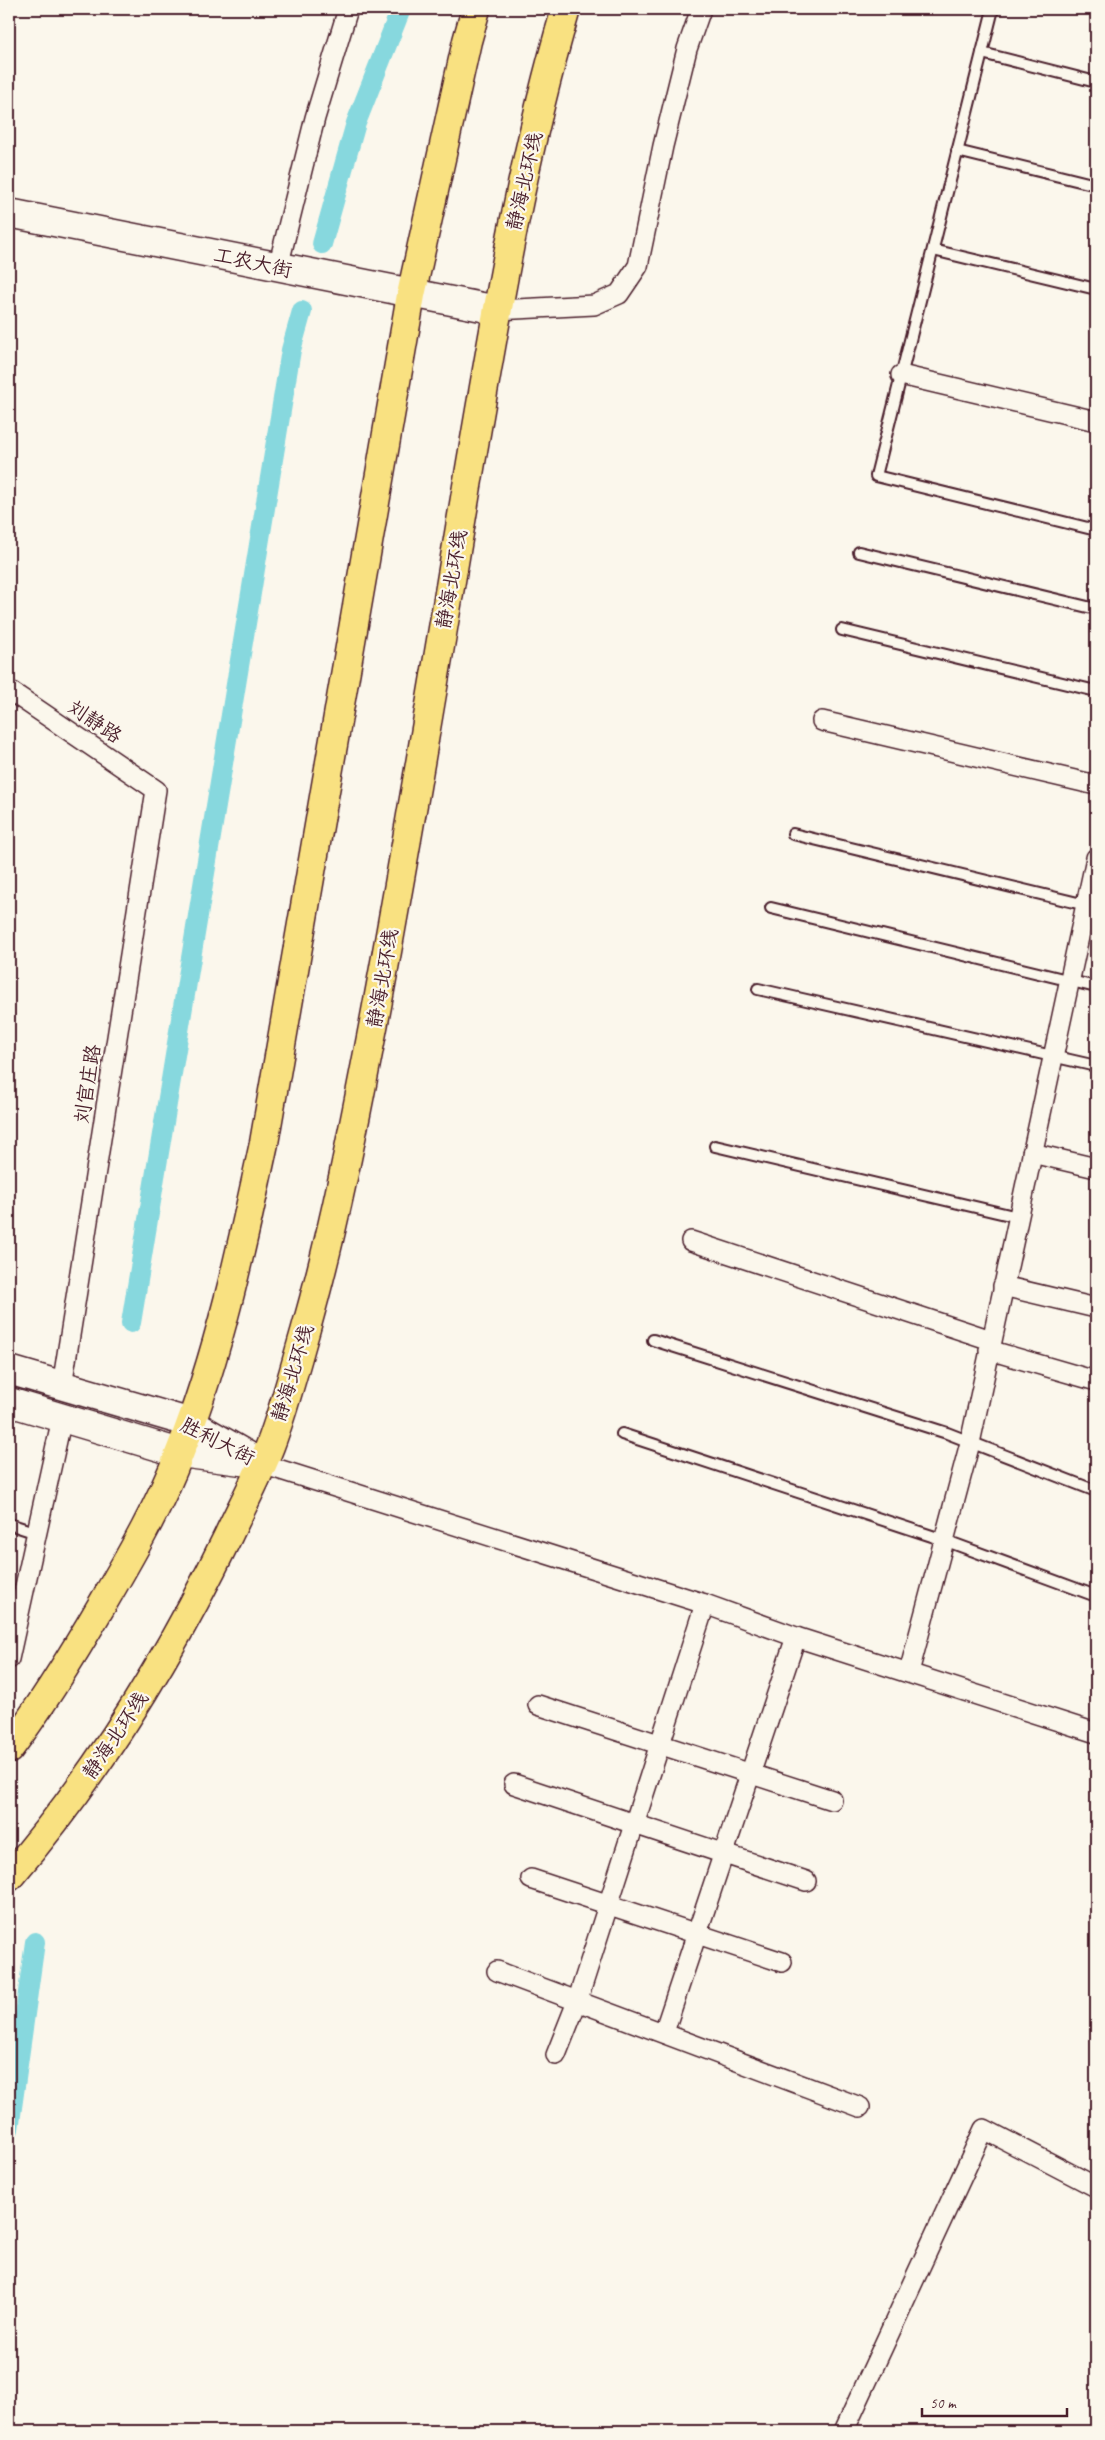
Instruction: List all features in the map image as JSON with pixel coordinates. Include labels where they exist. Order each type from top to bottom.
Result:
[{"type":"highway","points":[[9,1749],[71,1657],[125,1566],[180,1453],[191,1423],[243,1240],[264,1143],[411,295],[467,41],[476,9]]},
{"type":"highway","name":"静海北环线","points":[[10,1875],[42,1837],[115,1738],[144,1693],[198,1598],[262,1464],[280,1417],[315,1295],[357,1112],[387,950],[510,240],[554,50],[566,9]]},
{"type":"main road","name":"工农大街","points":[[9,213],[411,295],[497,310]]},
{"type":"main road","name":"胜利大街","points":[[9,1370],[191,1423],[262,1464]]},
{"type":"main road","name":"胜利大街","points":[[9,1402],[180,1453],[262,1464]]},
{"type":"street","points":[[278,267],[315,118],[348,9]]},
{"type":"street","points":[[497,310],[594,305],[619,294],[638,266],[663,146],[688,49],[701,9]]},
{"type":"street","points":[[901,375],[1096,421]]},
{"type":"street","name":"刘静路","points":[[9,690],[156,790]]},
{"type":"street","points":[[822,720],[1096,785]]},
{"type":"street","name":"刘官庄路","points":[[62,1386],[156,790]]},
{"type":"street","points":[[909,1672],[970,1443],[1052,1057],[1090,900],[1096,858]]},
{"type":"street","points":[[1032,1153],[1096,1168]]},
{"type":"street","points":[[692,1241],[1096,1381]]},
{"type":"street","points":[[1003,1286],[1096,1308]]},
{"type":"street","points":[[9,1659],[14,1612],[37,1533],[62,1418]]},
{"type":"street","points":[[262,1464],[705,1604],[796,1637],[1096,1733]]},
{"type":"street","points":[[556,2055],[578,2002],[705,1604]]},
{"type":"street","points":[[664,2032],[796,1637]]},
{"type":"street","points":[[538,1705],[832,1800]]},
{"type":"street","points":[[514,1784],[806,1881]]},
{"type":"street","points":[[531,1880],[782,1962]]},
{"type":"street","points":[[497,1971],[860,2107]]},
{"type":"street","points":[[844,2431],[984,2129],[1096,2187]]},
{"type":"lane","points":[[993,9],[876,476],[1096,530]]},
{"type":"lane","points":[[982,53],[1096,82]]},
{"type":"lane","points":[[957,151],[1096,184]]},
{"type":"lane","points":[[932,250],[1096,289]]},
{"type":"lane","points":[[860,552],[1096,609]]},
{"type":"lane","points":[[842,630],[1096,691]]},
{"type":"lane","points":[[793,834],[1090,900]]},
{"type":"lane","points":[[770,908],[1096,988]]},
{"type":"lane","points":[[758,989],[1096,1066]]},
{"type":"lane","points":[[715,1146],[1018,1217]]},
{"type":"lane","points":[[653,1340],[947,1433],[1096,1491]]},
{"type":"lane","points":[[622,1434],[944,1540],[1096,1596]]},
{"type":"lane","points":[[9,1524],[37,1533]]},
{"type":"waterway","points":[[322,244],[356,123],[401,9]]},
{"type":"waterway","points":[[131,1323],[291,350],[302,311]]},
{"type":"waterway","points":[[9,2129],[35,1942]]}]
